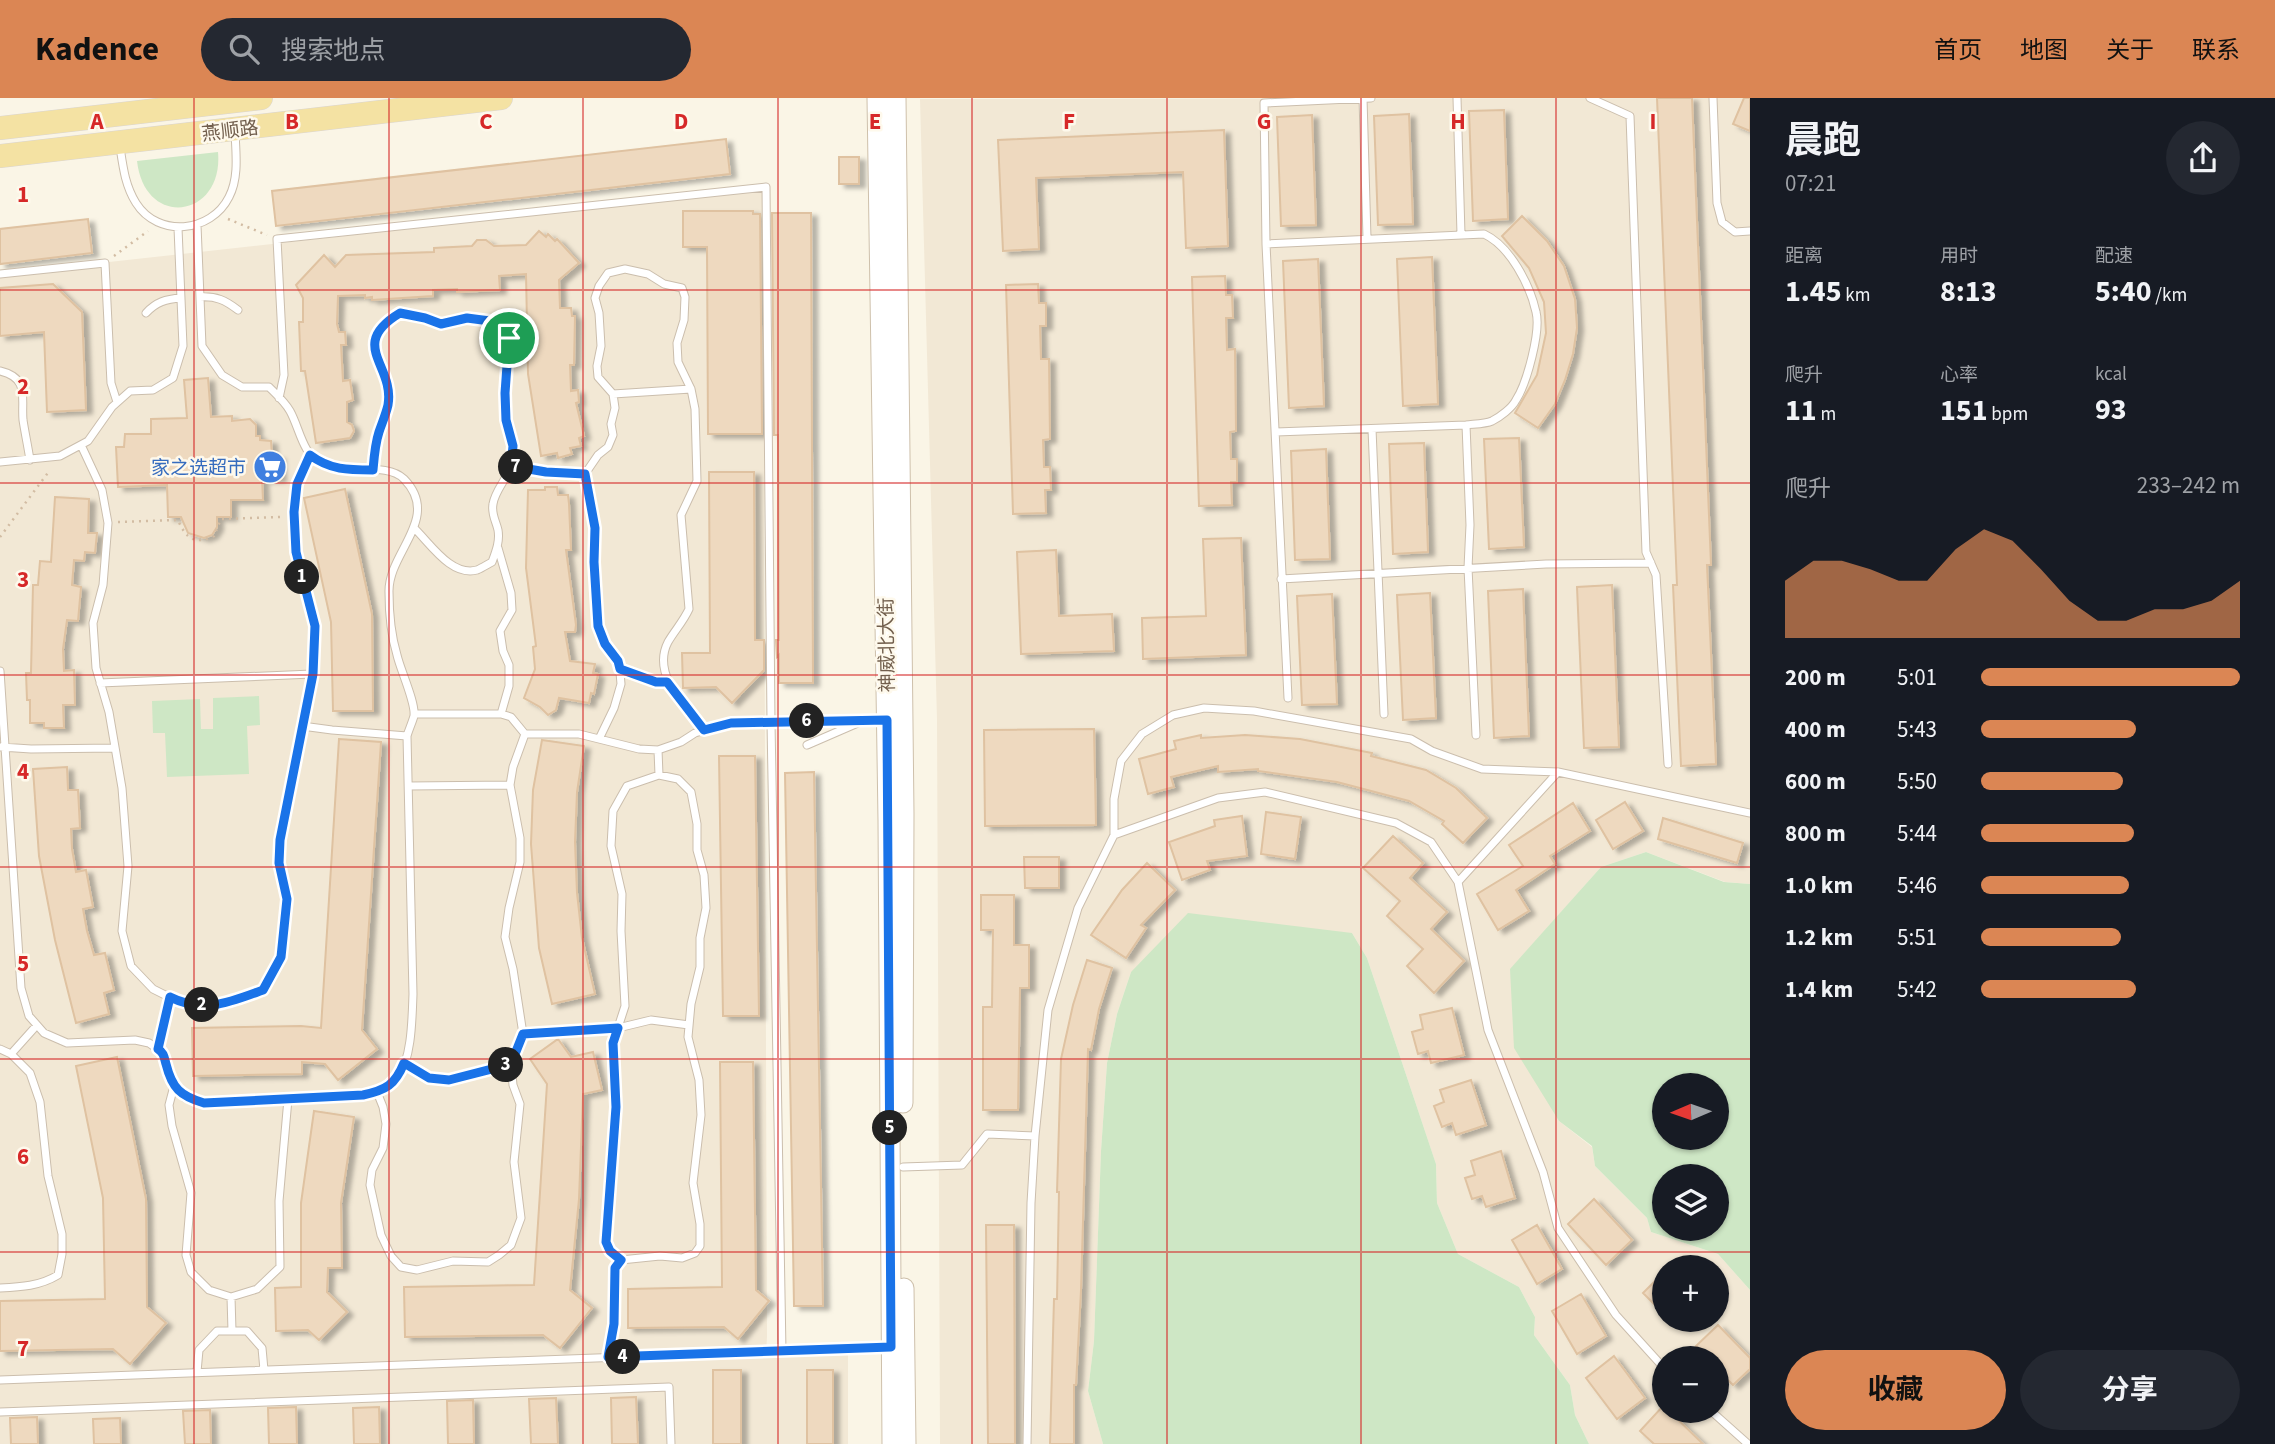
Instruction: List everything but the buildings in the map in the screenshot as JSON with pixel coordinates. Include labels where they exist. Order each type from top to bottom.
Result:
[{"type":"main road","name":"燕顺路","points":[[0,128],[261,98]]},
{"type":"main road","name":"燕顺路","points":[[0,156],[501,98]]},
{"type":"street","name":"神威北大街","points":[[877,98],[887,720],[892,1444]]},
{"type":"street","name":"神威北大街","points":[[896,98],[906,1444]]},
{"type":"lane","points":[[1363,98],[1365,169]]},
{"type":"lane","points":[[1363,98],[1367,238]]},
{"type":"lane","points":[[1288,698],[1266,244],[1264,103],[1371,98]]},
{"type":"lane","points":[[1457,98],[1461,234]]},
{"type":"lane","points":[[1590,98],[1630,116],[1646,552],[1656,575],[1668,764]]},
{"type":"lane","points":[[1713,98],[1717,203],[1721,222],[1735,232],[1750,231]]},
{"type":"lane","points":[[120,142],[124,179],[138,206],[159,223],[178,228],[197,225],[215,214],[229,197],[236,166],[234,129]]},
{"type":"lane","points":[[279,398],[284,375],[277,239],[766,187],[771,722],[782,1351]]},
{"type":"lane","points":[[0,671],[2,747],[21,988],[29,1016],[44,1033],[67,1043],[135,1040],[149,1042],[162,1052],[174,1086],[185,1098],[204,1103],[377,1092],[398,1078],[411,1034],[413,994],[407,736],[414,715],[396,654],[388,589],[397,560],[414,528],[418,511],[415,495],[403,478],[391,470],[345,470],[323,465],[310,455],[289,410],[269,387],[242,387],[222,375],[202,346],[197,225]]},
{"type":"lane","points":[[0,462],[60,456],[88,441],[117,402],[130,391],[153,390],[173,378],[183,346],[178,228]]},
{"type":"lane","points":[[1266,244],[1485,234],[1495,239],[1513,261],[1537,314],[1534,343],[1516,401],[1491,421],[1466,425],[1276,432]]},
{"type":"lane","points":[[0,274],[105,263],[111,383],[117,402]]},
{"type":"lane","points":[[599,739],[614,708],[621,684],[618,661],[605,644],[598,626],[595,528],[585,474],[598,454],[608,447],[613,435],[611,424],[615,408],[613,394],[598,377],[601,346],[595,298],[608,273],[625,269],[648,274],[664,284],[682,288],[685,297],[684,320],[677,343],[678,362],[691,389],[695,409],[697,481],[681,515],[689,609],[684,622],[666,645],[664,663],[667,682],[704,730]]},
{"type":"lane","points":[[200,297],[213,296],[227,301],[238,310]]},
{"type":"lane","points":[[146,313],[166,299],[181,298]]},
{"type":"lane","points":[[373,470],[389,391],[384,372],[374,352],[381,327],[400,313],[441,324],[467,318],[504,325],[509,338],[506,420],[513,446],[511,466],[493,502],[493,516],[498,531],[498,548],[511,593],[512,610],[500,631],[503,651],[509,665],[509,686],[501,714]]},
{"type":"lane","points":[[183,346],[202,346]]},
{"type":"lane","points":[[0,371],[11,374],[24,391],[23,418],[30,460]]},
{"type":"lane","points":[[613,394],[691,389]]},
{"type":"lane","points":[[1466,425],[1470,525],[1468,568],[1476,735]]},
{"type":"lane","points":[[1372,429],[1384,714]]},
{"type":"lane","points":[[80,445],[102,490],[108,523],[103,585],[93,623],[96,668],[109,712],[122,788],[128,866],[122,931],[131,967],[153,989],[187,1006],[221,1005],[263,990],[281,957],[287,899],[279,863],[280,840],[313,674],[315,626],[296,552],[295,517],[297,484],[310,455]]},
{"type":"lane","points":[[511,466],[546,472],[585,474]]},
{"type":"lane","points":[[414,528],[448,564],[460,570],[476,570],[492,562],[498,548]]},
{"type":"lane","points":[[1281,579],[1546,564],[1651,563]]},
{"type":"lane","points":[[100,683],[313,674]]},
{"type":"lane","points":[[1027,1444],[1031,1203],[1048,1010],[1078,908],[1114,835],[1114,799],[1121,761],[1142,734],[1173,715],[1204,708],[1254,711],[1411,739],[1432,751],[1482,769],[1558,772],[1750,813]]},
{"type":"lane","points":[[414,715],[501,714],[510,716],[525,734]]},
{"type":"lane","points":[[807,745],[864,720]]},
{"type":"lane","points":[[525,734],[579,734],[658,750],[681,742],[695,733],[731,723],[887,720]]},
{"type":"lane","points":[[302,726],[407,736]]},
{"type":"lane","points":[[377,1092],[386,1124],[383,1148],[372,1170],[370,1185],[381,1235],[391,1255],[401,1267],[418,1270],[453,1261],[488,1262],[511,1245],[521,1218],[514,1162],[520,1104],[513,1085],[511,1064],[523,1034],[506,937],[509,908],[520,862],[520,838],[510,785],[513,767],[525,734]]},
{"type":"lane","points":[[2,747],[115,748]]},
{"type":"lane","points":[[658,750],[659,775]]},
{"type":"lane","points":[[1458,882],[1558,772]]},
{"type":"lane","points":[[659,775],[678,779],[691,792],[697,824],[697,850],[704,875],[706,908],[700,938],[700,967],[691,1004],[688,1037],[699,1080],[701,1115],[693,1183],[700,1224],[700,1246],[695,1253],[682,1258],[660,1256],[621,1260],[610,1251],[606,1242],[616,1107],[613,1043],[625,1006],[622,894],[611,846],[613,811],[627,786],[659,775]]},
{"type":"lane","points":[[409,786],[510,785]]},
{"type":"lane","points":[[1114,835],[1218,798],[1265,792],[1396,823],[1431,842],[1458,882],[1488,1030],[1543,1172],[1558,1228],[1616,1315],[1652,1355]]},
{"type":"lane","points":[[523,1034],[618,1028],[651,1020],[689,1025]]},
{"type":"lane","points":[[10,1054],[37,1025]]},
{"type":"lane","points":[[0,1049],[10,1054],[30,1073],[40,1102],[43,1141],[62,1234],[58,1276],[46,1282],[0,1288]]},
{"type":"lane","points":[[404,1063],[429,1078],[449,1080],[511,1064]]},
{"type":"lane","points":[[174,1086],[169,1105],[172,1126],[191,1193],[186,1255],[191,1272],[209,1290],[231,1297],[257,1289],[280,1267],[279,1201],[288,1099]]},
{"type":"lane","points":[[903,1167],[962,1165],[987,1134],[1035,1136]]},
{"type":"lane","points":[[231,1297],[232,1331]]},
{"type":"lane","points":[[197,1372],[199,1350],[216,1331],[247,1331],[262,1348],[264,1370]]},
{"type":"lane","points":[[0,1380],[891,1347]]},
{"type":"lane","points":[[0,1412],[669,1387],[671,1444]]},
{"type":"lane","points":[[1725,1423],[1748,1444]]},
{"type":"path","points":[[215,214],[277,239]]},
{"type":"path","points":[[105,263],[159,223]]},
{"type":"path","points":[[0,537],[60,456]]},
{"type":"path","points":[[108,523],[178,520],[190,539],[204,541],[214,536],[221,519],[295,517]]},
{"type":"path","points":[[620,669],[656,682],[667,682]]},
{"type":"path","points":[[158,1049],[170,997]]},
{"type":"path","points":[[608,1357],[614,1324],[615,1268],[621,1260]]},
{"type":"shaded area","points":[[1750,98],[1750,884],[1725,882],[1646,852],[1601,867],[1510,970],[1559,1121],[1592,1147],[1595,1166],[1647,1218],[1652,1241],[1678,1241],[1719,1255],[1652,1255],[1652,1332],[1729,1332],[1729,1266],[1750,1290],[1750,1444],[1589,1444],[1575,1415],[1570,1385],[1534,1335],[1535,1317],[1519,1287],[1458,1254],[1437,1203],[1436,1164],[1367,958],[1352,933],[1131,972],[1117,1014],[1107,1063],[1101,1151],[1094,1341],[1088,1391],[1103,1444],[940,1444],[937,719],[920,99]]},
{"type":"shaded area","points":[[763,190],[766,1354],[848,1352],[848,1444],[0,1444],[0,274]]},
{"type":"green space","points":[[218,152],[217,174],[209,191],[197,202],[183,207],[168,206],[154,198],[143,183],[137,161]]},
{"type":"green space","points":[[259,696],[260,725],[247,726],[249,774],[167,777],[165,733],[153,733],[152,701],[200,699],[201,729],[213,729],[213,698]]},
{"type":"green space","points":[[1646,852],[1724,882],[1750,884],[1750,1290],[1729,1266],[1729,1255],[1719,1255],[1678,1241],[1729,1241],[1729,1164],[1652,1164],[1651,1232],[1647,1218],[1595,1166],[1592,1146],[1559,1121],[1514,1048],[1510,969],[1601,867]]},
{"type":"green space","points":[[1188,913],[1352,933],[1367,958],[1436,1164],[1437,1203],[1458,1254],[1519,1287],[1535,1317],[1534,1335],[1570,1385],[1575,1415],[1589,1444],[1103,1444],[1088,1391],[1094,1341],[1107,1063],[1117,1014],[1131,972]]},
{"type":"place","name":"家之选超市","points":[[270,467]]},
{"type":"route","points":[[400,313],[441,324],[467,318],[490,321],[504,325],[509,338],[505,393],[506,420],[513,446],[511,466],[546,472],[585,474],[595,528],[598,626],[620,669],[656,682],[667,682],[704,730],[731,723],[887,720],[891,1347],[608,1357],[614,1324],[615,1268],[621,1260],[610,1251],[606,1242],[616,1107],[613,1043],[618,1028],[523,1034],[511,1064],[449,1080],[429,1078],[404,1063],[398,1078],[388,1086],[363,1095],[204,1103],[185,1098],[174,1086],[162,1052],[158,1049],[170,997],[187,1006],[221,1005],[263,990],[281,957],[287,899],[279,863],[280,840],[313,674],[315,626],[296,552],[294,512],[297,484],[310,455],[323,465],[345,470],[373,470],[389,391],[384,372],[374,352],[376,339],[381,327],[400,313]]}]
